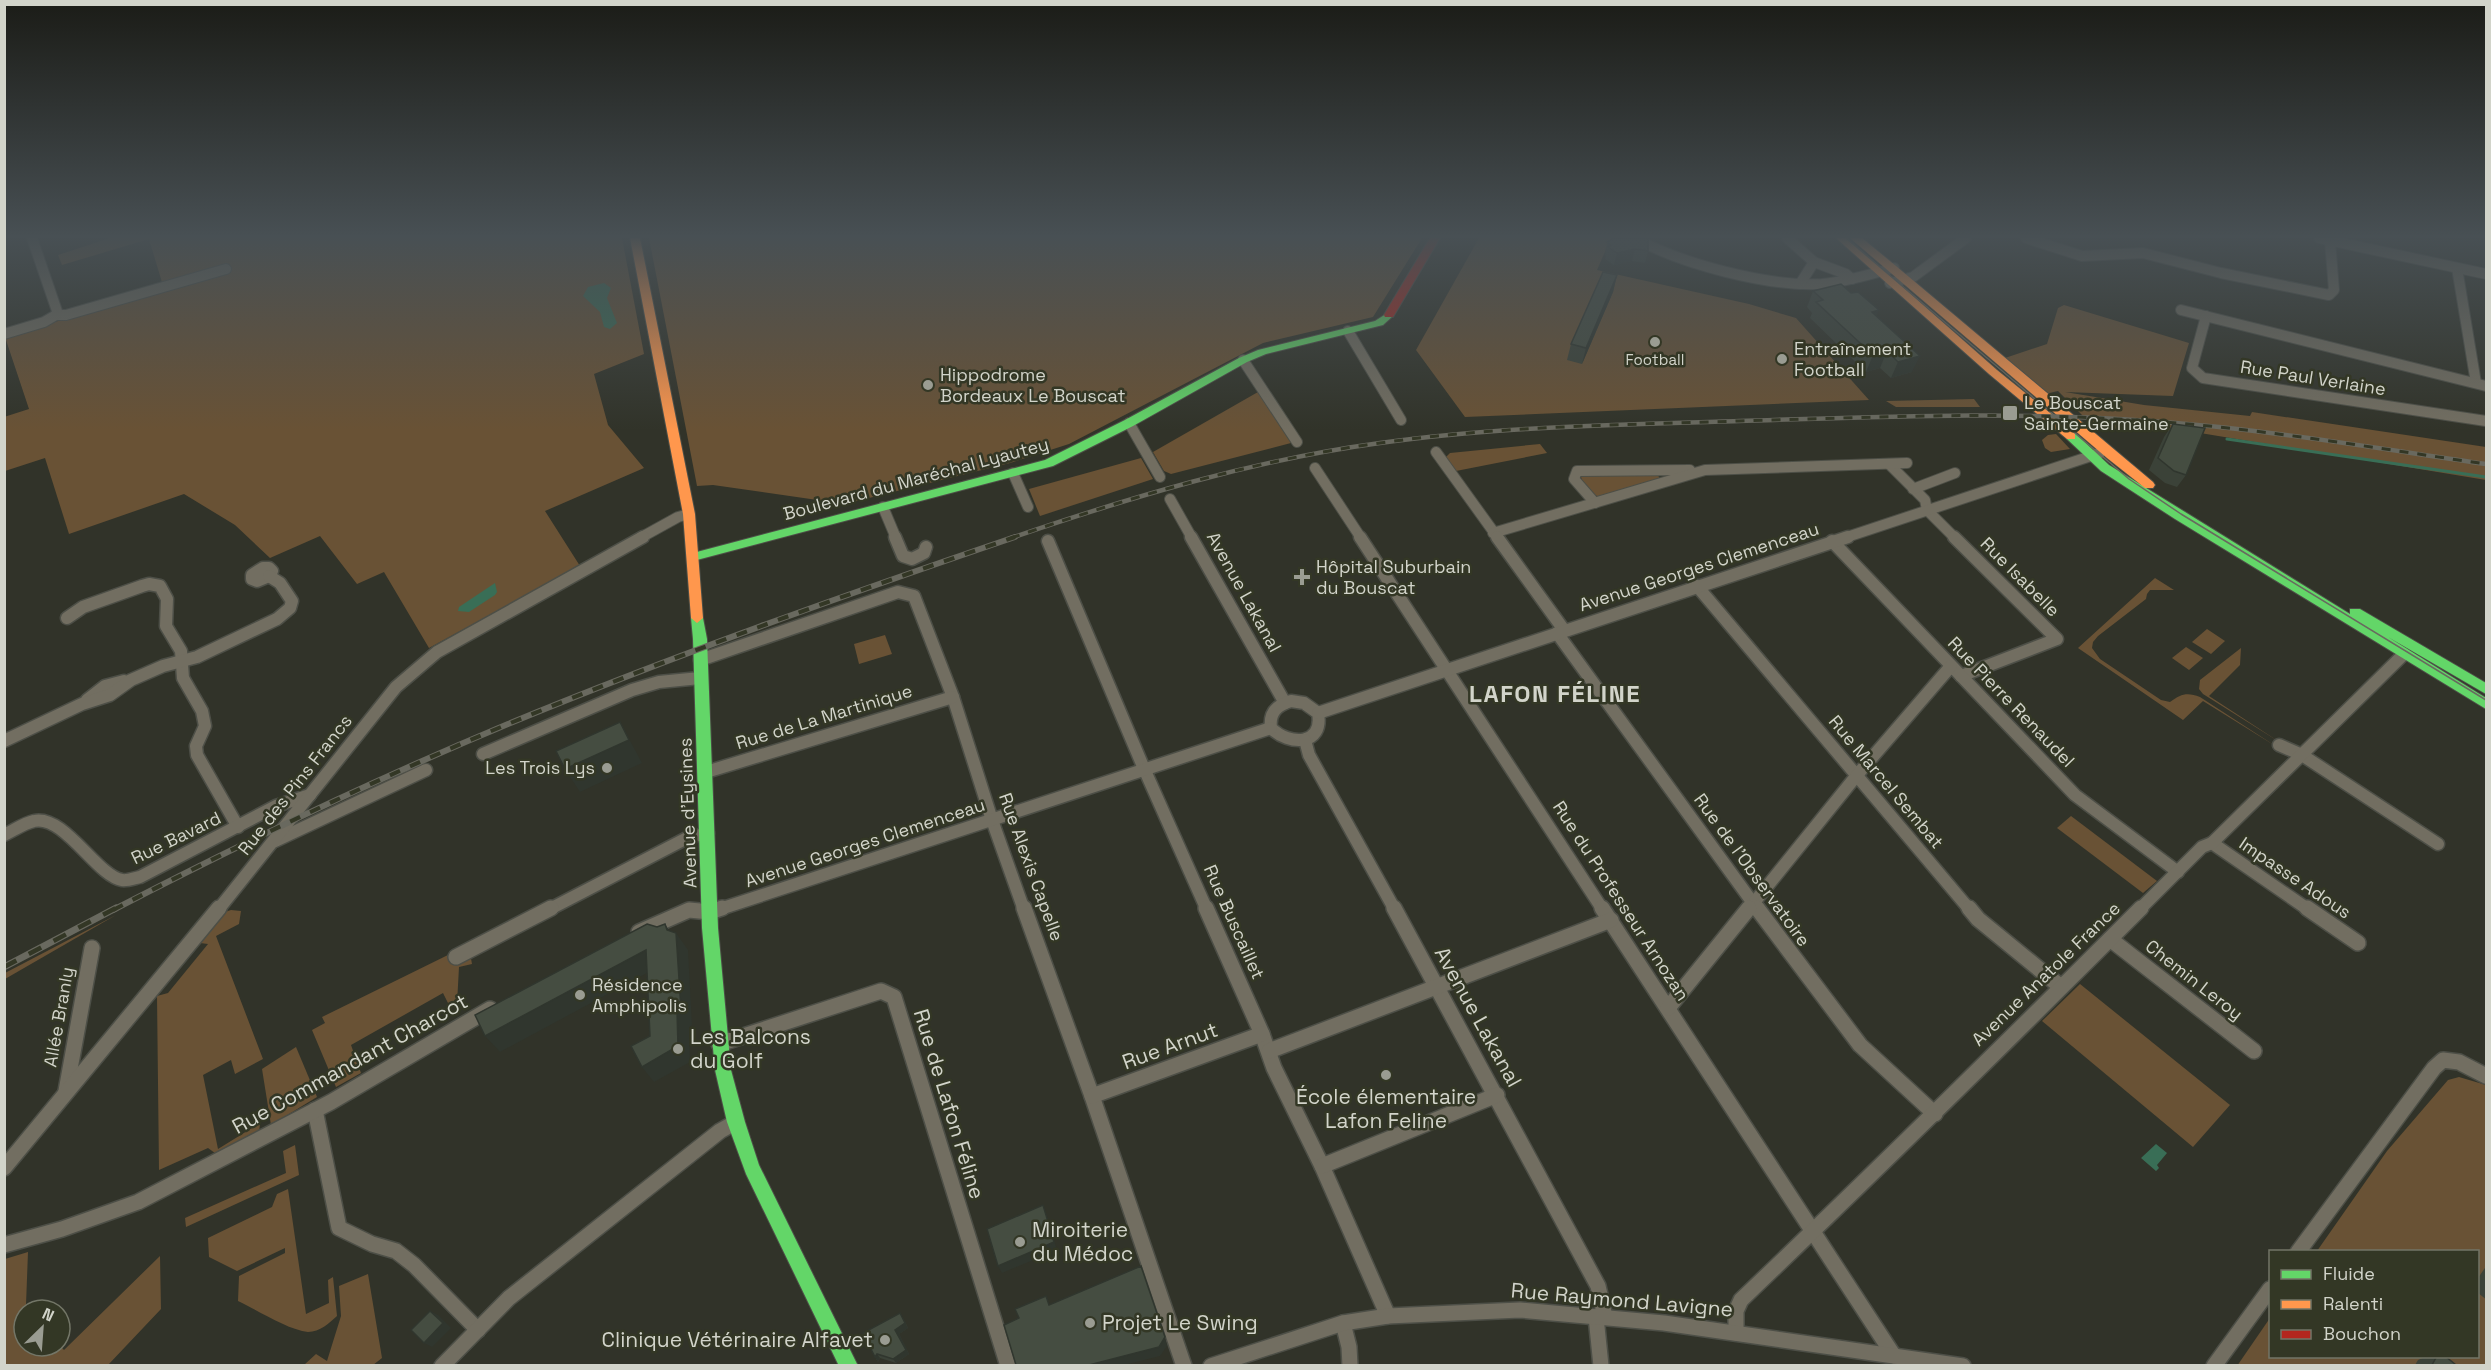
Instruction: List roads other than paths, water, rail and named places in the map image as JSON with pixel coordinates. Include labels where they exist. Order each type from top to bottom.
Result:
[{"type":"street","points":[[53,302],[57,313]]},
{"type":"street","points":[[4,334],[44,322],[57,313],[66,315],[111,302]]},
{"type":"street","name":"Avenue d'Eysines","points":[[648,302],[689,514],[700,660],[710,912],[719,1044],[736,1122],[762,1191],[849,1365]]},
{"type":"street","name":"Boulevard du Maréchal Lyautey","points":[[693,557],[1013,473],[1064,457],[1243,360],[1262,352],[1379,323],[1390,314],[1397,302]]},
{"type":"street","points":[[1912,302],[1993,372],[2054,420],[2091,456],[2152,499],[2487,704]]},
{"type":"street","points":[[1933,302],[2106,451],[2170,500],[2487,689]]},
{"type":"street","points":[[2463,302],[2476,383]]},
{"type":"street","points":[[2181,310],[2487,386]]},
{"type":"street","name":"Rue Paul Verlaine","points":[[2206,316],[2192,368],[2203,378],[2487,421]]},
{"type":"street","points":[[1348,331],[1401,420]]},
{"type":"street","points":[[1243,360],[1297,442]]},
{"type":"street","points":[[1129,423],[1160,477]]},
{"type":"street","name":"Avenue Georges Clemenceau","points":[[1318,713],[2106,451]]},
{"type":"street","name":"Rue de l'Observatoire","points":[[1436,452],[1754,904],[1860,1045],[1935,1113]]},
{"type":"street","points":[[1595,503],[1574,479],[1577,471],[1705,470],[1907,463]]},
{"type":"street","name":"Rue Isabelle","points":[[1888,464],[1925,500],[1928,510],[2057,639],[1961,676]]},
{"type":"street","name":"Rue du Professeur Arnozan","points":[[1315,468],[1894,1356]]},
{"type":"street","points":[[1493,533],[1705,470]]},
{"type":"street","points":[[1013,473],[1028,507]]},
{"type":"street","points":[[1913,489],[1955,473]]},
{"type":"street","name":"Avenue Lakanal","points":[[1170,499],[1285,703]]},
{"type":"street","points":[[883,507],[903,556],[912,559],[924,554],[926,547]]},
{"type":"street","name":"Rue des Pins Francs","points":[[4,1168],[273,842],[396,687],[437,652],[597,561],[689,514]]},
{"type":"street","name":"Rue Buscaillet","points":[[1048,541],[1144,768],[1269,1050],[1274,1068],[1322,1166],[1388,1316]]},
{"type":"street","name":"Rue Pierre Renaudel","points":[[1832,542],[2075,795],[2178,872]]},
{"type":"street","points":[[4,741],[82,704],[110,695],[131,680],[182,659],[197,657],[284,614],[292,601],[280,583],[269,576]]},
{"type":"street","points":[[67,618],[83,608],[142,586],[155,584],[160,586],[167,599],[166,626],[181,651],[183,678],[202,711],[205,726],[196,746],[197,755],[238,827]]},
{"type":"street","name":"Rue Marcel Sembat","points":[[1697,586],[1978,919],[2061,987]]},
{"type":"street","name":"Rue Alexis Capelle","points":[[700,660],[898,592],[914,596],[953,697],[992,820],[1092,1096],[1184,1365]]},
{"type":"street","name":"Avenue Anatole France","points":[[1736,1333],[1736,1311],[1740,1300],[1935,1113],[2202,847],[2212,843],[2404,654]]},
{"type":"street","points":[[1668,1008],[1857,775],[1951,666]]},
{"type":"street","points":[[483,754],[632,690],[659,682],[700,678]]},
{"type":"street","name":"Rue de La Martinique","points":[[706,772],[953,697]]},
{"type":"street","points":[[1285,703],[1304,703],[1318,713],[1320,726],[1317,732],[1305,740],[1285,740],[1271,728],[1272,713],[1285,703]]},
{"type":"street","name":"Avenue Georges Clemenceau","points":[[710,912],[1271,728]]},
{"type":"street","name":"Avenue Lakanal","points":[[1305,740],[1309,755],[1497,1095],[1598,1286],[1601,1365]]},
{"type":"street","points":[[2279,745],[2302,755],[2438,844]]},
{"type":"street","points":[[273,842],[426,770]]},
{"type":"street","name":"Rue Bavard","points":[[4,835],[34,821],[46,821],[80,845],[111,876],[123,881],[140,877],[276,806],[310,795]]},
{"type":"street","points":[[456,957],[687,838],[708,833]]},
{"type":"street","name":"Impasse Adous","points":[[2212,843],[2358,943]]},
{"type":"street","points":[[624,940],[689,910],[710,912]]},
{"type":"street","points":[[1269,1050],[1611,920]]},
{"type":"street","name":"Chemin Leroy","points":[[2110,939],[2254,1051]]},
{"type":"street","name":"Allée Branly","points":[[66,1094],[92,948]]},
{"type":"street","name":"Rue de Lafon Féline","points":[[719,1044],[881,991],[894,997],[1008,1365]]},
{"type":"street","name":"Rue Commandant Charcot","points":[[4,1245],[62,1229],[138,1202],[315,1110],[502,1003]]},
{"type":"street","name":"Rue Arnut","points":[[1092,1096],[1262,1034]]},
{"type":"street","points":[[2299,1250],[2434,1068],[2443,1060],[2459,1062],[2487,1076]]},
{"type":"street","points":[[1322,1166],[1497,1095]]},
{"type":"street","points":[[315,1110],[339,1228],[372,1244],[396,1251],[414,1264],[477,1330]]},
{"type":"street","points":[[442,1365],[508,1298],[720,1131],[736,1122]]},
{"type":"street","points":[[2214,1365],[2269,1291]]},
{"type":"street","name":"Rue Raymond Lavigne","points":[[1211,1365],[1343,1323],[1388,1316],[1520,1310],[1736,1333],[1963,1365]]},
{"type":"street","points":[[1343,1323],[1349,1347],[1350,1365]]},
{"type":"waterway","points":[[2227,439],[2486,477]]},
{"type":"tram line","points":[[1921,302],[2129,479],[2181,514],[2486,700]]},
{"type":"railway","points":[[1011,538],[1147,494],[1286,459],[1425,437],[1560,427],[1894,417],[2100,418],[2235,429],[2486,464]]},
{"type":"railway","points":[[113,910],[309,813],[508,724],[760,626],[1015,537]]},
{"type":"railway","points":[[4,967],[116,908]]},
{"type":"place","name":"Football","points":[[1655,342]]},
{"type":"place","name":"Entraînement Football","points":[[1782,359]]},
{"type":"place","name":"Hippodrome Bordeaux Le Bouscat","points":[[928,385]]},
{"type":"place","name":"Le Bouscat Sainte-Germaine","points":[[2010,413]]},
{"type":"place","name":"Hôpital Suburbain du Bouscat","points":[[1302,577]]},
{"type":"place","name":"Les Trois Lys","points":[[607,768]]},
{"type":"place","name":"Résidence Amphipolis","points":[[580,995]]},
{"type":"place","name":"Les Balcons du Golf","points":[[678,1049]]},
{"type":"place","name":"École élementaire Lafon Feline","points":[[1386,1075]]},
{"type":"place","name":"Miroiterie du Médoc","points":[[1020,1242]]},
{"type":"place","name":"Projet Le Swing","points":[[1090,1323]]},
{"type":"place","name":"Clinique Vétérinaire Alfavet","points":[[885,1340]]},
{"type":"district","name":"LAFON FÉLINE","points":[[1555,694]]}]
